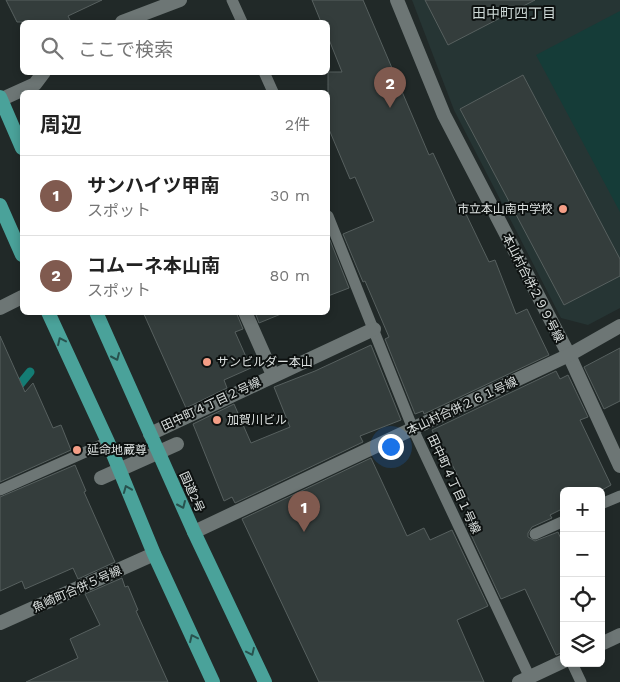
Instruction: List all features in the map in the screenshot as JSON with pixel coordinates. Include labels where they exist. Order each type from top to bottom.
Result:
[{"type":"highway","points":[[0,99],[20,144]]},
{"type":"highway","points":[[0,205],[20,250]]},
{"type":"highway","points":[[49,315],[108,442],[154,554],[213,682]]},
{"type":"highway","name":"国道2号","points":[[97,315],[194,532],[265,682]]},
{"type":"street","points":[[127,20],[180,0]]},
{"type":"street","name":"本山村合併２９９号線","points":[[397,0],[444,115],[568,356],[620,466]]},
{"type":"street","points":[[21,90],[35,84],[42,75]]},
{"type":"street","points":[[0,99],[20,90]]},
{"type":"street","points":[[0,308],[20,298]]},
{"type":"street","name":"田中町４丁目２号線","points":[[246,315],[272,375]]},
{"type":"street","name":"本山村合併２６１号線","points":[[194,532],[568,356],[620,326]]},
{"type":"street","name":"田中町４丁目２号線","points":[[150,434],[272,375],[374,329]]},
{"type":"street","points":[[101,478],[177,444]]},
{"type":"street","name":"魚崎町合併５号線","points":[[0,623],[154,554]]},
{"type":"street","points":[[605,642],[620,635]]},
{"type":"street","points":[[524,680],[560,664]]},
{"type":"lane","points":[[232,0],[241,20]]},
{"type":"lane","points":[[265,75],[272,90]]},
{"type":"lane","name":"田中町４丁目１号線","points":[[330,221],[413,429],[524,680]]},
{"type":"lane","points":[[0,490],[108,442]]},
{"type":"lane","points":[[605,502],[620,496]]},
{"type":"lane","points":[[535,534],[560,523]]},
{"type":"lane","points":[[574,667],[581,682]]},
{"type":"shaded area","name":"市立本山南中学校","points":[[412,0],[620,0],[620,308],[588,325],[561,318],[454,110]]},
{"type":"shaded area","points":[[620,11],[620,212],[536,55]]},
{"type":"building","points":[[6,0],[102,0],[68,16],[70,20],[20,20],[20,22],[17,22]]},
{"type":"building","points":[[312,0],[363,0],[429,155],[433,153],[462,216],[466,214],[489,262],[495,260],[516,314],[527,309],[549,355],[424,414],[423,411],[415,414],[385,339],[389,337],[343,234],[374,221],[355,177],[350,179],[330,132],[328,75],[330,75],[330,72],[342,72],[330,42],[330,20],[320,20]]},
{"type":"building","points":[[425,0],[535,0],[448,45]]},
{"type":"building","points":[[523,75],[620,259],[620,276],[564,305],[460,109]]},
{"type":"building","points":[[330,240],[349,288],[330,295]]},
{"type":"building","points":[[144,315],[237,315],[243,329],[235,332],[251,368],[224,380],[227,388],[186,408]]},
{"type":"building","points":[[256,315],[279,315],[259,323]]},
{"type":"building","points":[[0,336],[25,392],[33,383],[53,428],[61,425],[71,450],[0,482]]},
{"type":"building","points":[[371,345],[401,420],[360,436],[363,442],[235,503],[232,497],[224,501],[193,424],[234,404],[251,443],[290,427],[274,387],[315,371]]},
{"type":"building","points":[[620,348],[620,401],[604,409],[584,367]]},
{"type":"building","points":[[556,371],[560,379],[568,375],[588,417],[580,420],[611,485],[605,488],[560,487],[560,510],[550,515],[552,518],[532,527],[528,533],[528,537],[535,541],[558,532],[560,537],[560,654],[556,655],[525,589],[501,599],[466,524],[474,521],[465,502],[469,500],[450,460],[447,462],[432,430]]},
{"type":"building","points":[[371,458],[407,536],[424,528],[430,540],[452,530],[488,606],[457,620],[484,682],[319,682],[242,519]]},
{"type":"building","points":[[75,465],[86,491],[84,492],[115,562],[78,579],[73,568],[25,589],[22,581],[0,591],[0,497]]},
{"type":"building","points":[[122,578],[125,587],[128,586],[138,610],[136,611],[168,682],[26,682],[78,658],[70,639],[100,625],[85,594]]},
{"type":"waterway","points":[[0,409],[30,372]]},
{"type":"place","name":"コムーネ本山南","points":[[390,108]]},
{"type":"place","name":"市立本山南中学校","points":[[563,209]]},
{"type":"place","name":"サンビルダー本山","points":[[207,362]]},
{"type":"place","name":"加賀川ビル","points":[[217,420]]},
{"type":"place","name":"延命地蔵尊","points":[[77,450]]},
{"type":"place","name":"サンハイツ甲南","points":[[304,532]]},
{"type":"district","name":"田中町四丁目","points":[[514,13]]}]
